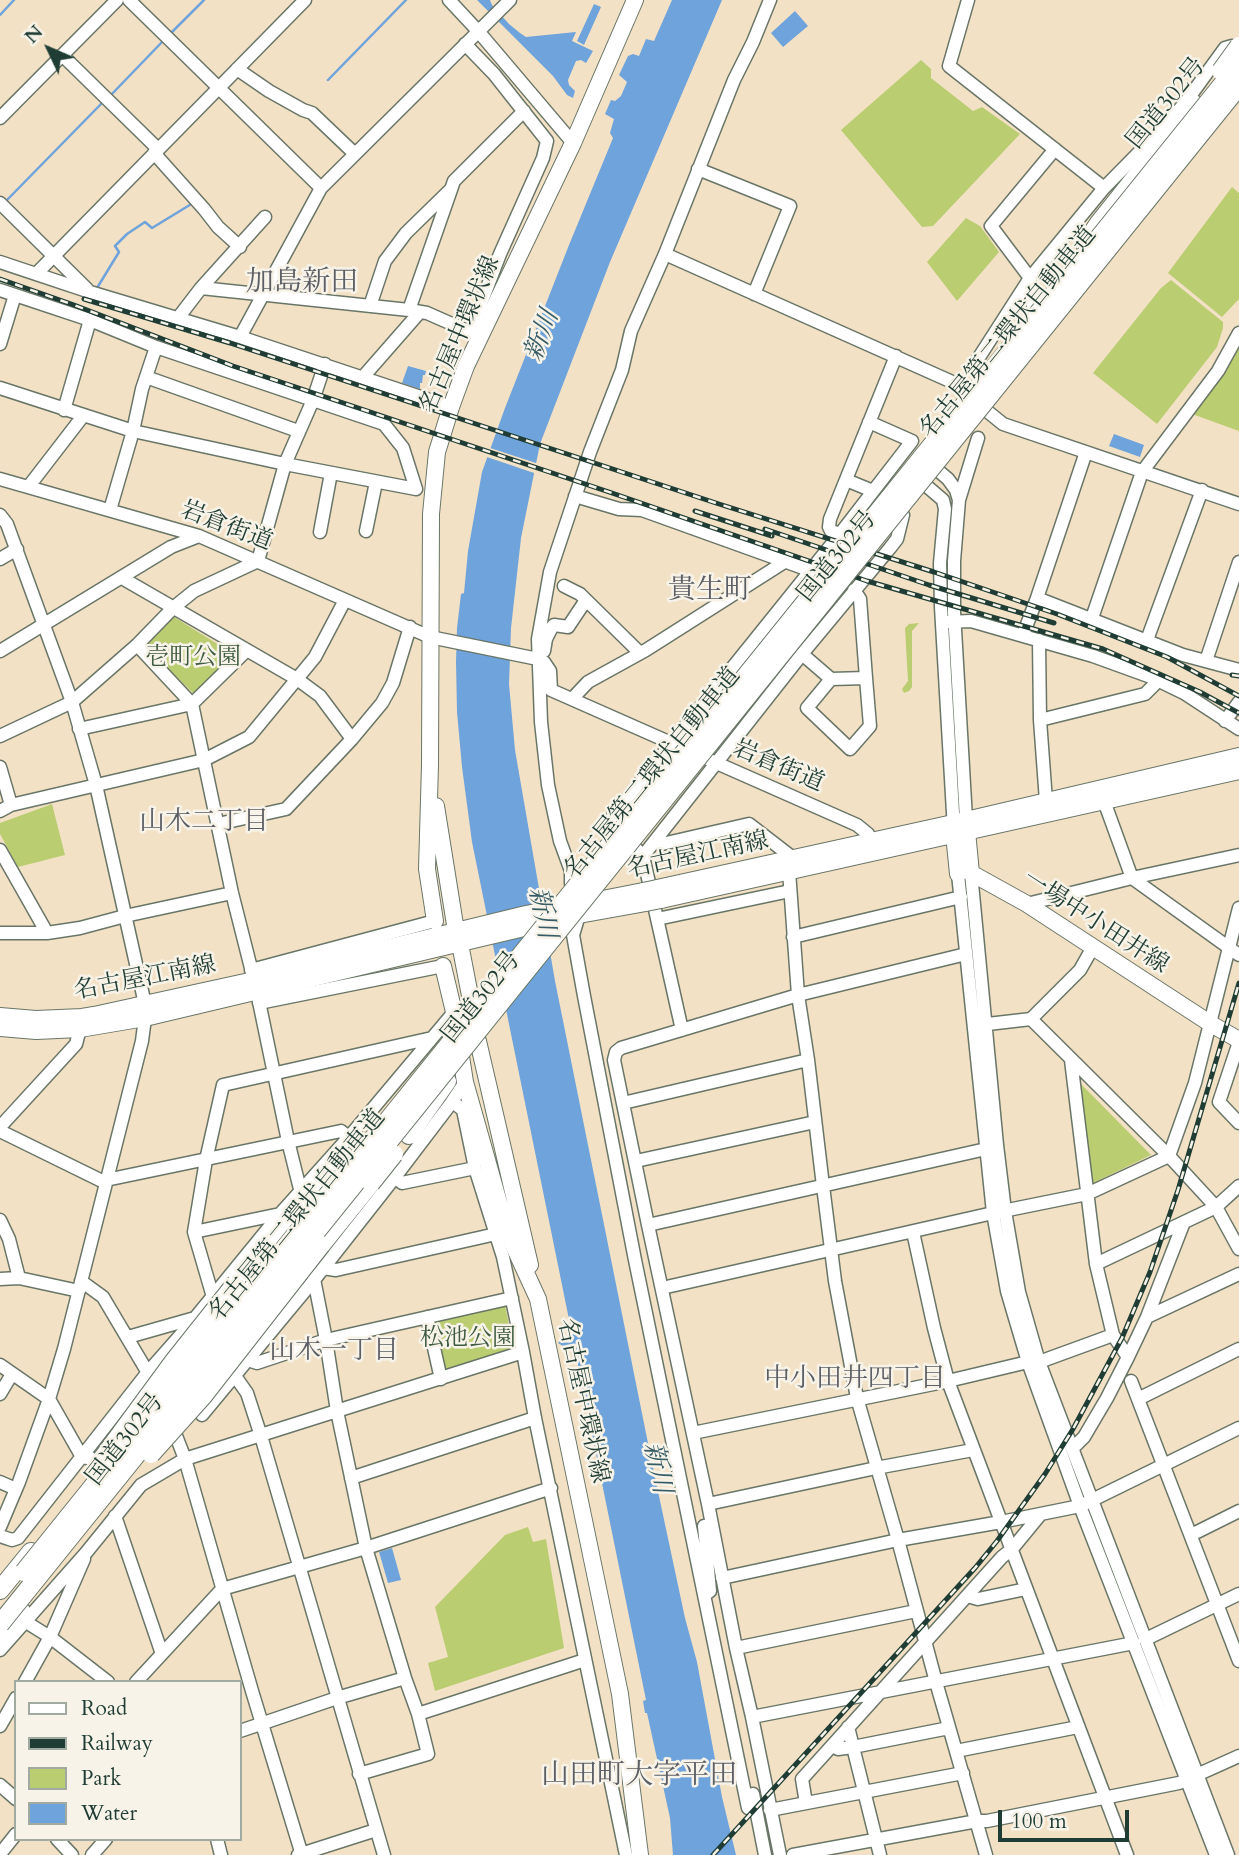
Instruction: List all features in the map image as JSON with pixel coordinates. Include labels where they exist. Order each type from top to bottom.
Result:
[{"type":"highway","points":[[1085,244],[1098,223],[1239,50]]},
{"type":"highway","name":"国道302号","points":[[0,1590],[344,1161],[380,1121],[529,925],[550,909],[571,884],[746,664],[849,528],[904,468],[914,447],[966,392],[1239,50]]},
{"type":"highway","name":"名古屋第二環状自動車道","points":[[3,1613],[24,1572],[1239,64]]},
{"type":"highway","name":"名古屋第二環状自動車道","points":[[3,1613],[1239,86]]},
{"type":"highway","name":"国道302号","points":[[0,1638],[77,1552],[171,1422],[369,1181],[460,1076],[478,1041],[1239,96]]},
{"type":"highway","points":[[24,1572],[121,1431],[236,1283],[312,1191],[344,1161]]},
{"type":"highway","points":[[3,1613],[203,1396],[327,1251],[369,1181]]},
{"type":"main road","name":"名古屋中環状線","points":[[435,921],[427,869],[436,638],[431,514],[437,452],[466,366],[573,143],[635,0]]},
{"type":"main road","name":"名古屋江南線","points":[[0,1028],[80,1030],[145,1011],[461,937],[579,915],[960,827],[1046,801],[1239,756]]},
{"type":"main road","points":[[430,765],[461,937],[466,1009]]},
{"type":"main road","name":"名古屋江南線","points":[[791,865],[871,840],[1104,802],[1239,771]]},
{"type":"main road","points":[[960,827],[965,874]]},
{"type":"main road","name":"一場中小田井線","points":[[965,874],[1027,904],[1239,1041]]},
{"type":"main road","name":"名古屋江南線","points":[[550,909],[591,901],[652,896]]},
{"type":"main road","name":"名古屋中環状線","points":[[443,966],[466,1009],[460,1076],[469,1113],[515,1249],[538,1298],[620,1694],[640,1855]]},
{"type":"main road","name":"名古屋江南線","points":[[0,1016],[82,1017],[145,1011]]},
{"type":"main road","points":[[478,1041],[538,1298]]},
{"type":"street","points":[[0,118],[117,0]]},
{"type":"street","points":[[129,0],[321,188]]},
{"type":"street","points":[[36,274],[305,0]]},
{"type":"street","points":[[449,0],[573,143]]},
{"type":"street","points":[[571,884],[571,872],[560,841],[548,785],[536,660],[550,572],[590,452],[622,370],[631,331],[665,254],[734,80],[770,0]]},
{"type":"street","points":[[968,0],[949,66],[1104,188]]},
{"type":"street","points":[[240,337],[321,188],[506,3]]},
{"type":"street","points":[[201,288],[427,313],[470,332],[500,254],[544,158],[547,141],[494,74],[465,44]]},
{"type":"street","points":[[976,362],[1030,278],[1104,188],[1185,103],[1225,48],[1232,46],[1239,50]]},
{"type":"street","points":[[62,55],[156,151],[218,227],[240,247]]},
{"type":"street","points":[[237,69],[269,91],[312,113],[355,154]]},
{"type":"street","points":[[363,377],[414,312],[454,181],[524,111]]},
{"type":"street","points":[[1033,309],[1030,278],[991,226],[1055,149]]},
{"type":"street","points":[[698,169],[789,206],[754,293]]},
{"type":"street","points":[[370,306],[385,261],[406,233],[452,189]]},
{"type":"street","points":[[0,203],[90,292]]},
{"type":"street","points":[[178,318],[201,288],[265,217]]},
{"type":"street","points":[[665,254],[950,381],[1003,424],[1239,504]]},
{"type":"street","points":[[0,261],[90,292],[325,364],[451,407]]},
{"type":"street","points":[[0,290],[90,320],[156,347],[384,424],[402,447],[416,489],[133,431],[0,388]]},
{"type":"street","points":[[0,344],[15,295]]},
{"type":"street","points":[[64,410],[90,320]]},
{"type":"street","points":[[1092,618],[1142,472],[1218,371],[1239,333]]},
{"type":"street","points":[[110,510],[156,347]]},
{"type":"street","points":[[849,528],[831,531],[830,519],[896,356]]},
{"type":"street","points":[[0,736],[72,702],[194,591],[258,561],[285,464],[313,400],[325,364]]},
{"type":"street","points":[[146,377],[298,431]]},
{"type":"street","points":[[29,486],[83,416]]},
{"type":"street","points":[[869,422],[914,447],[948,479],[959,500]]},
{"type":"street","points":[[948,622],[959,500],[978,438]]},
{"type":"street","points":[[682,1030],[643,856],[614,825],[613,816],[810,570],[849,528],[873,491],[914,447]]},
{"type":"street","points":[[1023,635],[1086,452]]},
{"type":"street","points":[[904,468],[943,500],[945,509],[940,563],[948,622],[960,827]]},
{"type":"street","points":[[320,532],[331,473]]},
{"type":"street","name":"岩倉街道","points":[[0,479],[199,536],[436,638],[536,660],[550,671],[551,690],[857,825],[871,840]]},
{"type":"street","points":[[846,480],[873,491]]},
{"type":"street","points":[[366,531],[376,482]]},
{"type":"street","points":[[1147,640],[1202,490]]},
{"type":"street","points":[[575,496],[620,509],[642,510],[810,570]]},
{"type":"street","points":[[0,515],[7,524],[72,702],[96,785],[145,1011],[142,1041],[64,1349],[49,1399],[0,1527]]},
{"type":"street","points":[[643,856],[802,654],[897,539],[903,515]]},
{"type":"street","points":[[0,651],[171,547],[199,536]]},
{"type":"street","points":[[0,559],[16,549]]},
{"type":"street","points":[[572,699],[588,682],[640,653],[786,561]]},
{"type":"street","points":[[1206,661],[1239,562]]},
{"type":"street","points":[[122,578],[297,679],[320,696],[352,739]]},
{"type":"street","points":[[564,586],[580,594],[640,653]]},
{"type":"street","points":[[831,679],[807,708],[850,749],[870,726],[860,599],[854,590]]},
{"type":"street","points":[[1037,598],[1183,655],[1239,670]]},
{"type":"street","points":[[0,767],[6,808],[204,760],[249,737],[315,657],[345,600]]},
{"type":"street","points":[[536,660],[552,627],[568,627],[586,600]]},
{"type":"street","points":[[948,622],[971,621],[1093,656],[1184,693],[1239,729]]},
{"type":"street","points":[[218,824],[286,809],[382,703],[393,682],[410,627]]},
{"type":"street","points":[[1039,640],[1040,720],[1046,801]]},
{"type":"street","points":[[137,645],[192,704],[301,1194]]},
{"type":"street","points":[[79,729],[192,704],[247,650]]},
{"type":"street","points":[[802,654],[831,679],[866,678]]},
{"type":"street","points":[[1040,720],[1145,694],[1158,681]]},
{"type":"street","points":[[1225,721],[1239,702]]},
{"type":"street","points":[[1104,802],[1132,878],[1234,952]]},
{"type":"street","points":[[655,842],[662,844],[749,824],[791,865],[790,891],[798,995],[835,1281],[858,1398],[986,1855]]},
{"type":"street","points":[[0,850],[47,933]]},
{"type":"street","points":[[1027,904],[1239,855]]},
{"type":"street","points":[[965,874],[961,897],[967,954],[981,1025],[986,1149],[999,1212]]},
{"type":"street","points":[[965,874],[1007,1291],[1192,1778],[1216,1855]]},
{"type":"street","points":[[657,919],[790,891]]},
{"type":"street","points":[[0,933],[47,933],[80,928],[232,893]]},
{"type":"street","points":[[793,937],[961,897]]},
{"type":"street","points":[[662,1288],[1087,1194],[1169,1156],[1195,1083],[1210,1024],[1234,952],[1239,908]]},
{"type":"street","points":[[579,915],[573,935],[579,971],[635,1260],[748,1808]]},
{"type":"street","points":[[255,986],[435,921]]},
{"type":"street","points":[[981,1025],[1031,1019],[1080,970],[1093,947]]},
{"type":"street","points":[[780,1855],[614,1060],[616,1052],[621,1048],[798,995],[967,954]]},
{"type":"street","points":[[255,986],[443,966]]},
{"type":"street","points":[[0,1536],[18,1538],[148,1372],[280,1214],[301,1194],[432,1038],[466,1009]]},
{"type":"street","points":[[1031,1019],[1169,1156],[1216,1207],[1239,1249]]},
{"type":"street","points":[[80,1030],[76,1044],[0,1129],[100,1180],[341,1131],[402,1183],[475,1168]]},
{"type":"street","points":[[213,1297],[194,1232],[206,1160],[223,1086],[432,1038]]},
{"type":"street","points":[[1239,1041],[1219,1102],[1239,1123]]},
{"type":"street","points":[[623,1103],[808,1060]]},
{"type":"street","points":[[1071,1060],[1096,1264],[1113,1335],[1128,1357]]},
{"type":"street","points":[[202,1415],[316,1274],[327,1251],[395,1177],[453,1102],[460,1076]]},
{"type":"street","points":[[453,1102],[469,1113],[475,1168],[503,1257],[626,1855]]},
{"type":"street","points":[[636,1161],[815,1122]]},
{"type":"street","points":[[648,1225],[986,1149]]},
{"type":"street","points":[[1096,1264],[1216,1207],[1239,1186]]},
{"type":"street","points":[[194,1232],[280,1214]]},
{"type":"street","points":[[0,1220],[9,1239],[19,1278]]},
{"type":"street","points":[[1073,1448],[1084,1437],[1128,1357],[1147,1317],[1184,1222]]},
{"type":"street","points":[[913,1232],[948,1381],[1127,1855]]},
{"type":"street","points":[[316,1274],[496,1234]]},
{"type":"street","points":[[327,1251],[342,1269]]},
{"type":"street","points":[[316,1274],[337,1411],[366,1548],[428,1754],[359,1774]]},
{"type":"street","points":[[1147,1317],[1239,1274]]},
{"type":"street","points":[[0,1279],[19,1278],[80,1286],[103,1297],[159,1392],[185,1459],[301,1855],[376,1830]]},
{"type":"street","points":[[248,1360],[257,1363],[326,1340],[512,1298]]},
{"type":"street","points":[[427,1317],[441,1379]]},
{"type":"street","points":[[180,1366],[190,1323]]},
{"type":"street","points":[[128,1337],[190,1323]]},
{"type":"street","points":[[693,1433],[1034,1362],[1113,1335]]},
{"type":"street","points":[[1138,1399],[1239,1349]]},
{"type":"street","points":[[0,1650],[68,1573],[77,1552],[115,1516],[141,1485],[185,1459],[523,1352]]},
{"type":"street","points":[[1034,1362],[1073,1448],[1086,1503]]},
{"type":"street","points":[[0,1366],[49,1399],[82,1457]]},
{"type":"street","points":[[0,1394],[12,1374]]},
{"type":"street","points":[[236,1376],[247,1393],[261,1436],[384,1855]]},
{"type":"street","points":[[1131,1381],[1239,1661]]},
{"type":"street","points":[[351,1478],[535,1418]]},
{"type":"street","points":[[722,1578],[898,1539],[1040,1515],[1086,1503],[1239,1428]]},
{"type":"street","points":[[704,1597],[710,1591],[706,1536],[701,1511],[876,1468],[973,1450]]},
{"type":"street","points":[[82,1457],[105,1461]]},
{"type":"street","points":[[0,1482],[16,1489]]},
{"type":"street","points":[[138,1680],[222,1589],[366,1548],[551,1488]]},
{"type":"street","points":[[1191,1535],[1239,1511]]},
{"type":"street","points":[[806,1803],[802,1779],[1040,1515]]},
{"type":"street","points":[[115,1516],[162,1654]]},
{"type":"street","points":[[26,1680],[50,1637],[83,1563],[77,1552]]},
{"type":"street","points":[[967,1596],[978,1599],[1026,1589]]},
{"type":"street","points":[[752,1717],[1140,1641],[1239,1594]]},
{"type":"street","points":[[736,1648],[916,1611]]},
{"type":"street","points":[[26,1622],[105,1680]]},
{"type":"street","points":[[713,1642],[741,1731],[765,1855]]},
{"type":"street","points":[[418,1714],[585,1660]]},
{"type":"street","points":[[242,1730],[405,1678]]},
{"type":"street","points":[[0,1726],[14,1702]]},
{"type":"street","points":[[848,1727],[880,1855]]},
{"type":"street","points":[[956,1751],[1078,1727]]},
{"type":"street","points":[[832,1746],[838,1749],[853,1747],[949,1728]]},
{"type":"street","points":[[793,1855],[987,1821],[1179,1783],[1239,1756]]},
{"type":"street","points":[[770,1810],[963,1773]]},
{"type":"street","points":[[1192,1778],[1228,1855]]},
{"type":"street","points":[[0,1785],[14,1797]]},
{"type":"street","points":[[753,1835],[757,1855]]},
{"type":"street","points":[[0,1854],[14,1836]]},
{"type":"street","points":[[59,1841],[72,1855]]},
{"type":"street","points":[[92,1855],[104,1841]]},
{"type":"green space","points":[[921,60],[931,69],[931,78],[973,111],[982,107],[1020,134],[933,226],[922,227],[841,130]]},
{"type":"green space","points":[[1232,187],[1239,193],[1239,299],[1222,317],[1168,273]]},
{"type":"green space","points":[[966,218],[980,226],[999,252],[957,301],[927,262]]},
{"type":"green space","points":[[1171,280],[1223,322],[1223,328],[1217,347],[1157,424],[1093,373],[1161,288]]},
{"type":"green space","points":[[1239,339],[1239,431],[1192,414]]},
{"type":"green space","name":"壱町公園","points":[[174,617],[235,655],[195,695],[144,645]]},
{"type":"green space","points":[[919,623],[912,631],[912,687],[904,693],[902,689],[908,681],[905,628],[909,624]]},
{"type":"green space","points":[[52,804],[65,855],[18,867],[0,834],[0,823]]},
{"type":"green space","points":[[1080,1083],[1151,1155],[1093,1183]]},
{"type":"green space","name":"松池公園","points":[[505,1305],[514,1351],[446,1372],[435,1322]]},
{"type":"green space","points":[[528,1527],[533,1542],[546,1539],[564,1648],[435,1691],[428,1663],[448,1657],[435,1607],[505,1535]]},
{"type":"water","points":[[477,0],[490,0],[509,24],[526,37],[576,32],[572,41],[593,51],[586,63],[576,61],[568,80],[575,91],[573,98],[567,95],[553,76]]},
{"type":"water","name":"新川","points":[[672,0],[722,0],[610,262],[540,444],[521,538],[511,628],[509,684],[515,750],[555,981],[653,1468],[697,1662],[722,1797],[736,1855],[673,1855],[670,1818],[645,1713],[643,1701],[646,1700],[577,1360],[573,1360],[571,1351],[558,1343],[569,1343],[573,1339],[472,842],[457,712],[457,628],[482,472],[613,138],[610,133],[614,119],[605,114],[611,100],[615,101],[621,96],[627,82],[619,75],[628,56],[639,56],[646,39],[654,41]]},
{"type":"water","points":[[594,4],[601,7],[584,45],[577,41]]},
{"type":"water","points":[[795,11],[808,26],[783,47],[771,33]]},
{"type":"water","points":[[408,366],[426,371],[420,389],[402,383]]},
{"type":"water","points":[[1114,434],[1144,445],[1140,457],[1109,446]]},
{"type":"water","points":[[392,1548],[401,1580],[388,1583],[379,1552]]},
{"type":"pier","points":[[487,447],[539,464],[537,474],[484,456]]},
{"type":"waterway","points":[[0,15],[14,0]]},
{"type":"waterway","points":[[170,34],[204,0]]},
{"type":"waterway","points":[[328,80],[406,0]]},
{"type":"waterway","points":[[110,96],[163,41]]},
{"type":"waterway","points":[[6,201],[103,102]]},
{"type":"waterway","points":[[97,288],[119,252],[115,246],[127,234],[145,222],[152,228],[193,203]]},
{"type":"railway","points":[[0,279],[233,366],[867,581],[1103,649],[1200,692],[1239,713]]},
{"type":"railway","points":[[84,299],[230,343],[1057,614],[1167,657],[1239,696]]},
{"type":"railway","points":[[695,511],[772,536]]},
{"type":"railway","points":[[765,529],[929,585],[1054,623]]},
{"type":"railway","points":[[1232,675],[1239,676]]},
{"type":"railway","points":[[713,1855],[975,1568],[1045,1474],[1073,1429],[1122,1338],[1150,1272],[1178,1190],[1239,983]]},
{"type":"district","name":"加島新田","points":[[302,284]]},
{"type":"district","name":"貴生町","points":[[710,592]]},
{"type":"district","name":"山木二丁目","points":[[204,823]]},
{"type":"district","name":"山木一丁目","points":[[334,1352]]},
{"type":"district","name":"中小田井四丁目","points":[[855,1380]]},
{"type":"district","name":"山田町大字平田","points":[[639,1777]]}]
